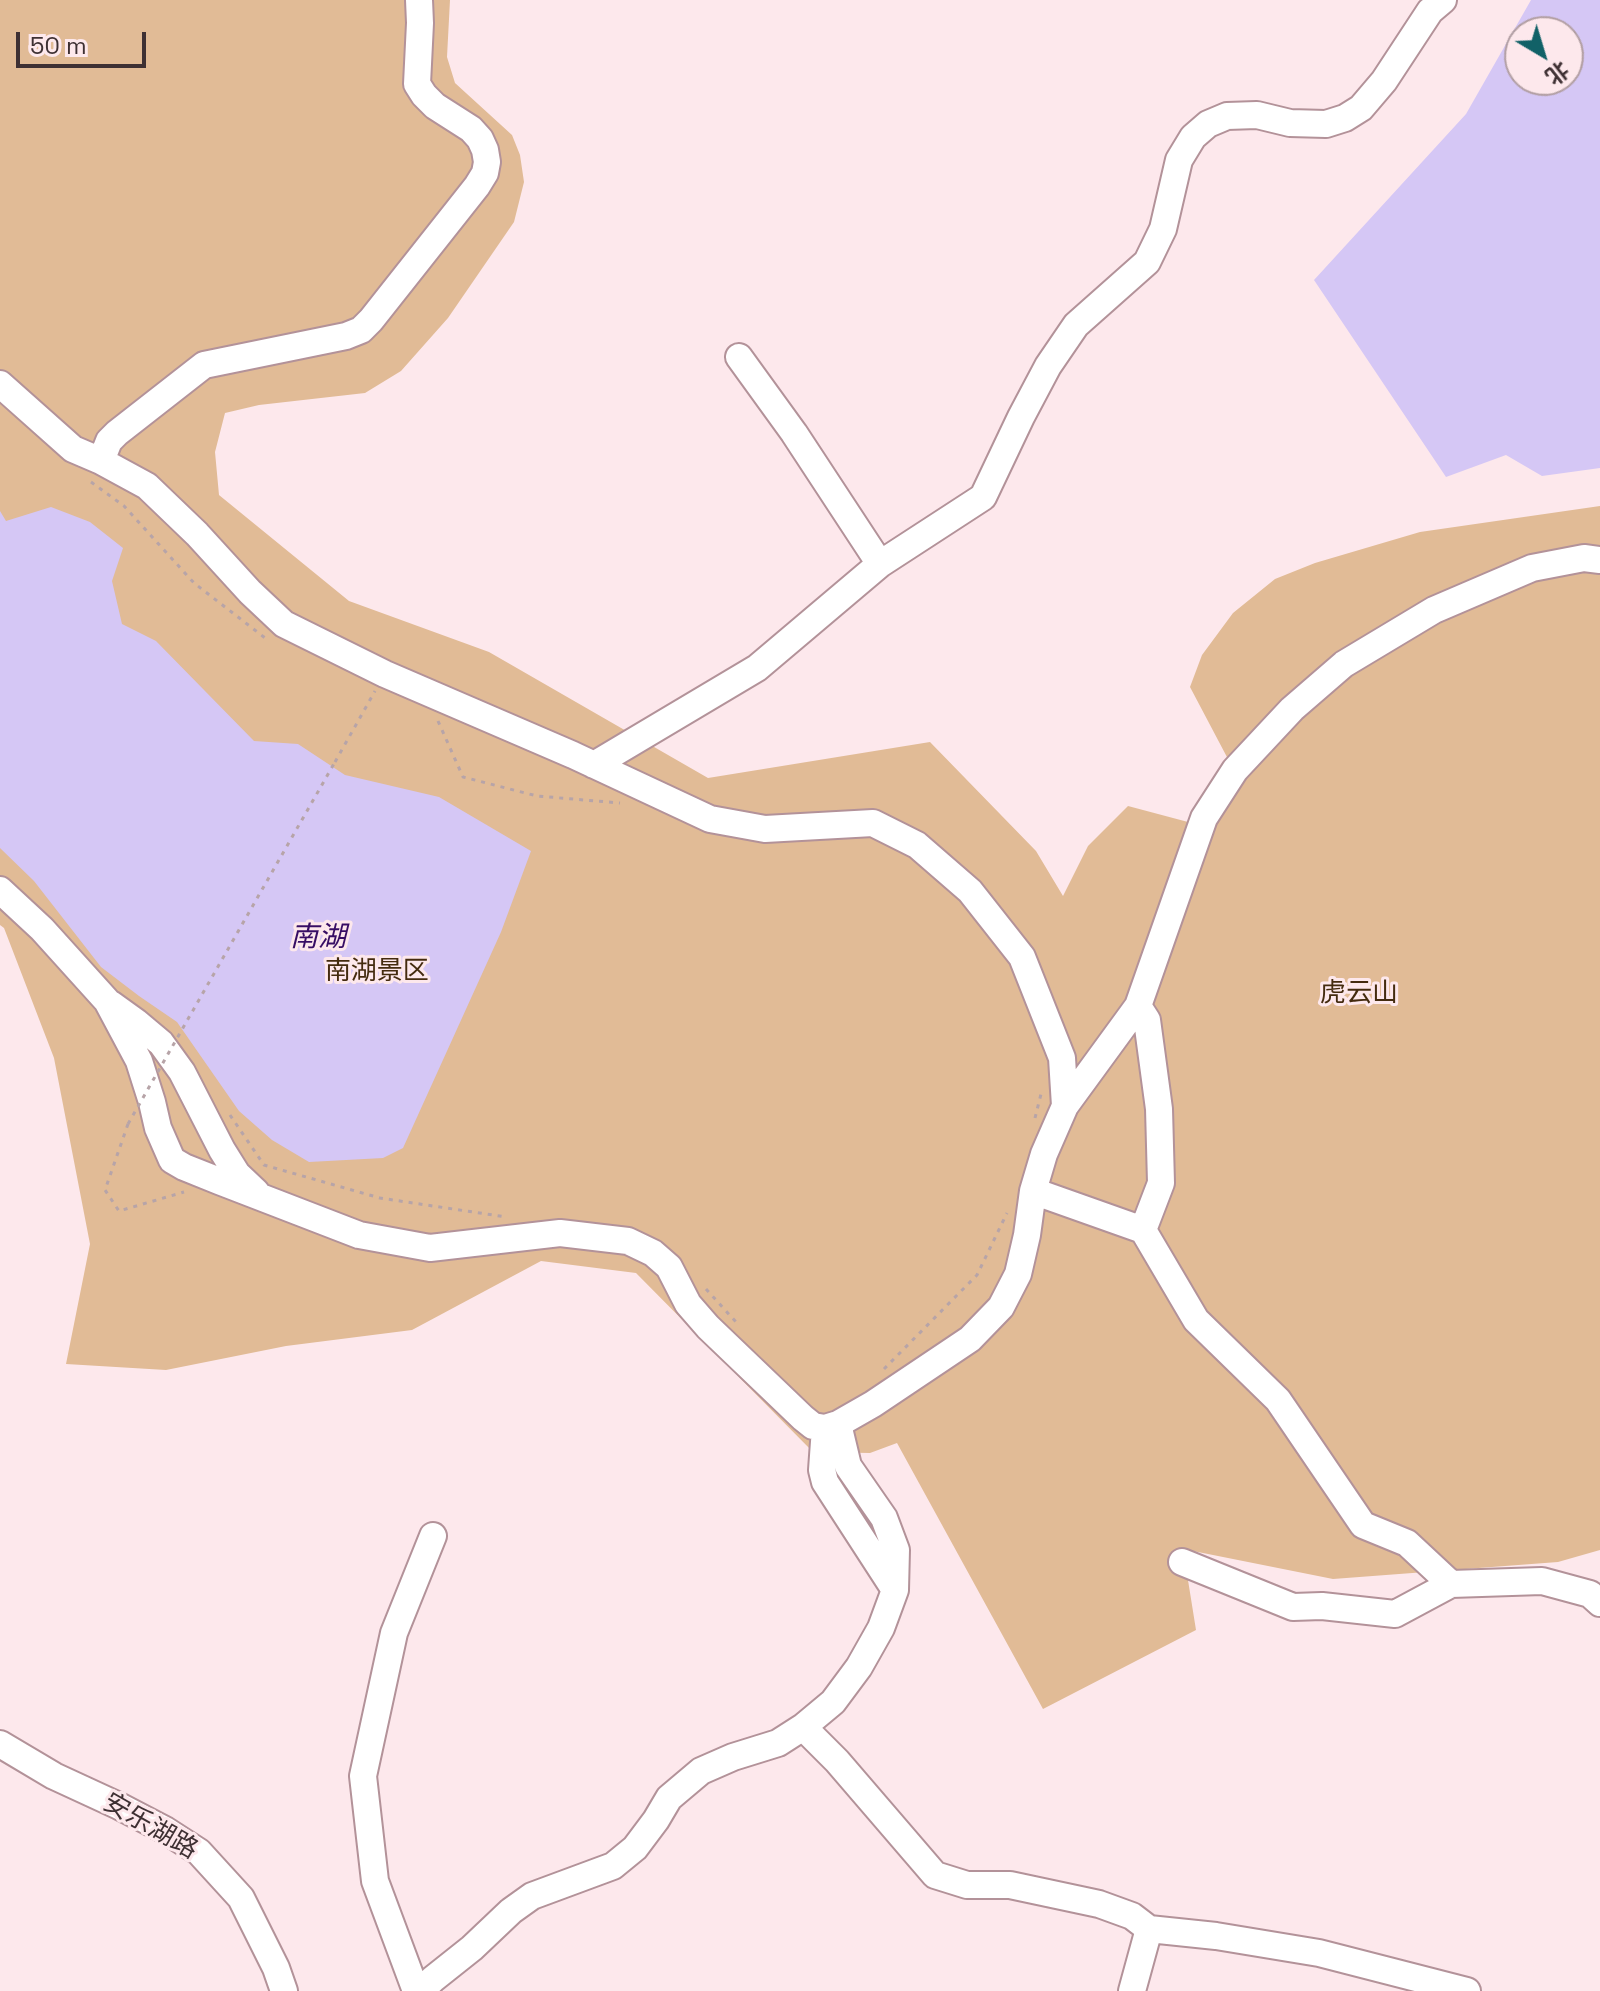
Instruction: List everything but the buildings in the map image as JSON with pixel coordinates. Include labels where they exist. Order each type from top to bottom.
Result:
[{"type":"street","points":[[93,469],[117,433],[204,365],[346,336],[361,330],[477,186],[487,162],[480,139],[471,129],[435,106],[417,84],[419,0]]},
{"type":"street","points":[[594,765],[757,668],[880,564],[983,497],[1048,366],[1076,325],[1147,262],[1163,229],[1179,160],[1193,137],[1208,124],[1227,116],[1257,115],[1290,123],[1326,124],[1345,118],[1361,108],[1384,81],[1430,11],[1443,0]]},
{"type":"street","points":[[739,357],[794,433],[880,564]]},
{"type":"street","points":[[0,384],[93,469],[147,486],[284,624],[385,674],[710,819],[765,829],[873,823],[917,845],[970,891],[1022,957],[1062,1058],[1065,1106]]},
{"type":"street","points":[[107,1001],[139,1061],[158,1128],[172,1160],[359,1235],[430,1248],[560,1233],[628,1241],[653,1253],[669,1267],[688,1304],[708,1327],[803,1418],[813,1426],[832,1426],[873,1404],[970,1339],[1001,1307],[1018,1274],[1033,1191],[1044,1154],[1065,1106],[1138,1006],[1204,818],[1235,770],[1292,709],[1344,664],[1434,610],[1532,568],[1584,558],[1600,560]]},
{"type":"street","points":[[0,890],[42,929],[107,1001],[161,1043],[182,1072],[237,1174],[261,1197]]},
{"type":"street","points":[[1138,1006],[1147,1020],[1160,1123],[1161,1183],[1143,1230]]},
{"type":"street","points":[[1033,1191],[1143,1230],[1196,1320],[1278,1400],[1363,1525],[1407,1543],[1451,1584]]},
{"type":"street","points":[[433,1536],[394,1633],[363,1776],[375,1881],[419,1991],[532,1896],[613,1866],[635,1848],[669,1798],[701,1771],[778,1743],[803,1727],[833,1702],[859,1667],[881,1628],[895,1590],[896,1550],[884,1518],[848,1466],[832,1426]]},
{"type":"street","points":[[1182,1562],[1293,1607],[1322,1606],[1395,1614],[1451,1584],[1542,1581],[1590,1594],[1600,1603]]},
{"type":"street","points":[[803,1727],[837,1761],[935,1875],[967,1885],[1010,1885],[1099,1904],[1132,1916],[1149,1929],[1216,1936],[1319,1953],[1467,1991]]},
{"type":"street","name":"安乐湖路","points":[[0,1744],[54,1776],[165,1830],[199,1852],[241,1898],[284,1991]]},
{"type":"street","points":[[1132,1991],[1149,1929]]},
{"type":"path","points":[[93,469],[194,583],[265,639],[279,645]]},
{"type":"path","points":[[219,1181],[119,1211],[105,1190],[128,1124],[385,674]]},
{"type":"path","points":[[436,717],[463,777],[537,796],[620,803]]},
{"type":"path","points":[[173,1041],[181,1052]]},
{"type":"path","points":[[1032,1131],[1042,1092]]},
{"type":"path","points":[[224,1106],[264,1165],[380,1198],[509,1217]]},
{"type":"path","points":[[880,1373],[977,1275],[1007,1212]]},
{"type":"path","points":[[705,1287],[744,1331]]},
{"type":"green space","name":"南湖景区","points":[[0,0],[450,0],[447,57],[455,83],[512,135],[520,155],[524,182],[514,222],[448,318],[401,371],[365,393],[259,405],[225,413],[215,452],[219,495],[349,601],[489,652],[708,778],[930,742],[1036,851],[1063,896],[1088,846],[1128,806],[1188,822],[1228,759],[1190,687],[1202,655],[1233,613],[1275,579],[1315,563],[1420,532],[1600,506],[1600,1550],[1558,1562],[1333,1579],[1183,1549],[1196,1630],[1043,1709],[897,1443],[870,1453],[813,1452],[636,1273],[541,1261],[412,1330],[286,1346],[166,1370],[66,1364],[90,1244],[54,1058],[4,928],[0,925]]},
{"type":"water","points":[[1531,0],[1600,0],[1600,468],[1542,476],[1506,455],[1446,477],[1314,280],[1466,114],[1504,47],[1504,96],[1584,96],[1584,16],[1522,16]]},
{"type":"water","name":"南湖","points":[[51,507],[90,522],[123,548],[112,581],[122,624],[156,641],[254,741],[298,744],[345,775],[439,797],[531,851],[501,932],[403,1148],[383,1158],[309,1162],[272,1140],[239,1111],[177,1022],[101,967],[34,881],[0,848],[0,511],[6,521]]},
{"type":"park label","name":"虎云山","points":[[1359,994]]}]
